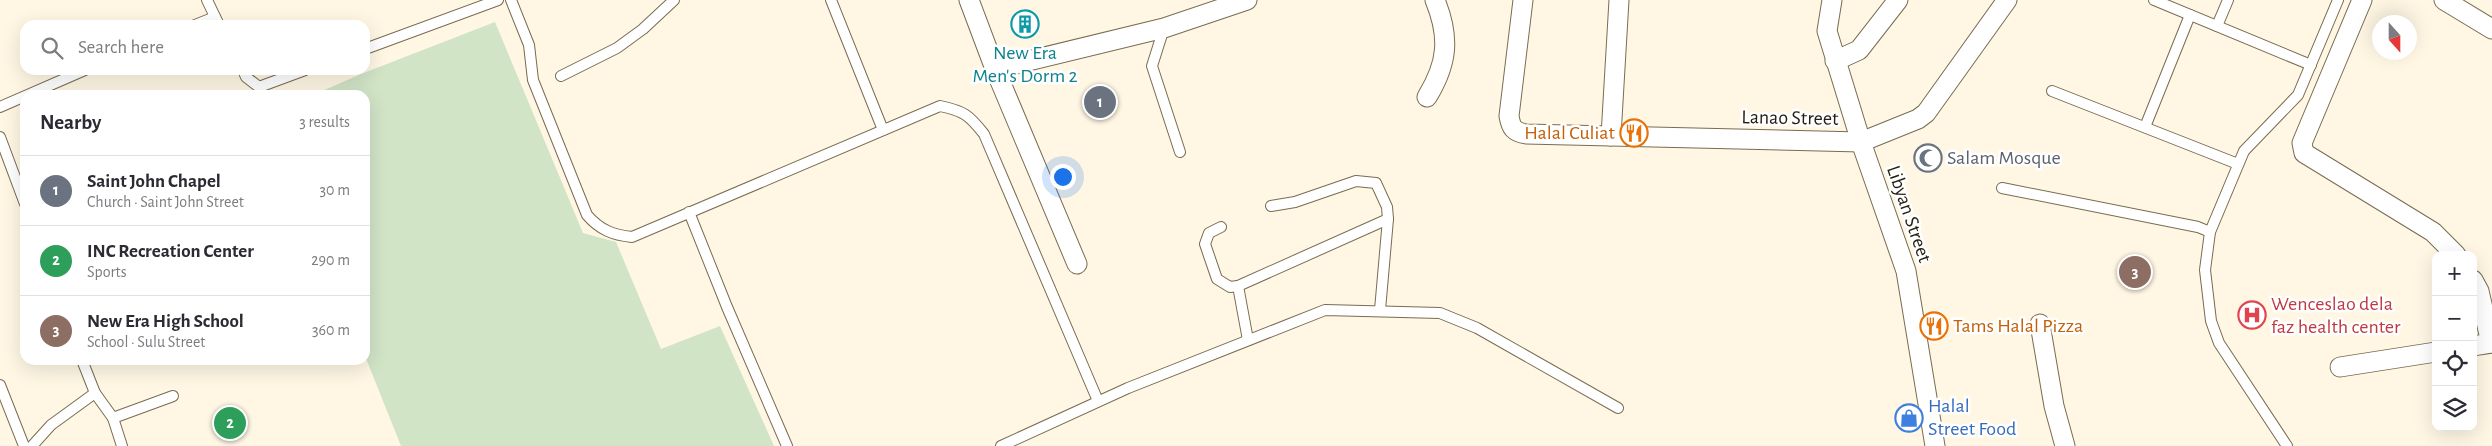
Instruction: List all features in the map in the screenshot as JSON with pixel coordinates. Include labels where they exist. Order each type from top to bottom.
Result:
[{"type":"street","points":[[969,0],[995,70],[1077,264]]},
{"type":"street","points":[[995,70],[1164,28],[1247,0]]},
{"type":"street","points":[[1427,97],[1442,71],[1446,50],[1444,24],[1435,0]]},
{"type":"street","name":"Lanao Street","points":[[1523,0],[1509,116],[1511,126],[1516,132],[1526,134],[1861,142],[1918,119],[1926,113],[2007,0]]},
{"type":"street","points":[[1611,136],[1619,0]]},
{"type":"street","name":"Libyan Street","points":[[1832,0],[1827,31],[1861,142],[1906,271],[1936,446]]},
{"type":"street","points":[[1835,61],[1859,50],[1898,0]]},
{"type":"street","points":[[2362,0],[2302,143],[2304,153],[2433,232],[2452,251]]},
{"type":"street","points":[[2444,0],[2492,29]]},
{"type":"street","points":[[2477,287],[2485,344]]},
{"type":"street","points":[[2040,324],[2054,406],[2065,446]]},
{"type":"street","points":[[2340,367],[2432,353]]},
{"type":"lane","points":[[206,0],[216,20]]},
{"type":"lane","points":[[370,47],[498,0]]},
{"type":"lane","points":[[511,0],[529,45],[533,80],[587,216],[597,227],[616,235],[632,237],[940,106],[961,110],[971,118],[984,134],[1098,401]]},
{"type":"lane","points":[[561,76],[617,48],[643,29],[674,0]]},
{"type":"lane","points":[[831,0],[883,130]]},
{"type":"lane","points":[[2154,0],[2311,64]]},
{"type":"lane","points":[[2217,26],[2228,0]]},
{"type":"lane","points":[[2287,446],[2219,343],[2211,321],[2205,270],[2210,232],[2244,151],[2298,95],[2338,0]]},
{"type":"lane","points":[[2145,127],[2190,15]]},
{"type":"lane","points":[[1164,28],[1152,66],[1180,152]]},
{"type":"lane","points":[[39,90],[74,75]]},
{"type":"lane","points":[[245,75],[259,87],[291,75]]},
{"type":"lane","points":[[2052,91],[2238,164]]},
{"type":"lane","points":[[0,107],[20,98]]},
{"type":"lane","points":[[0,137],[20,188]]},
{"type":"lane","points":[[1271,206],[1295,202],[1356,182],[1367,181],[1376,184],[1388,207],[1380,310]]},
{"type":"lane","points":[[2002,188],[2198,227],[2210,232]]},
{"type":"lane","points":[[690,212],[726,307],[787,446]]},
{"type":"lane","points":[[1221,227],[1209,233],[1205,244],[1217,279],[1230,287],[1238,286],[1388,220]]},
{"type":"lane","points":[[1238,286],[1248,340]]},
{"type":"lane","points":[[1001,446],[1098,401],[1325,310],[1440,313],[1477,328],[1618,408]]},
{"type":"lane","points":[[84,365],[94,393],[113,418],[122,446]]},
{"type":"lane","points":[[0,385],[24,446]]},
{"type":"lane","points":[[32,446],[51,425],[94,393]]},
{"type":"lane","points":[[113,418],[173,396]]},
{"type":"green space","points":[[495,22],[583,233],[616,242],[661,349],[720,326],[774,446],[401,446],[369,365],[370,90],[324,90],[359,75],[370,75],[370,71]]},
{"type":"place","name":"New Era Men's Dorm 2","points":[[1025,24]]},
{"type":"place","name":"Saint John Chapel","points":[[1100,102]]},
{"type":"place","name":"Halal Culiat","points":[[1634,133]]},
{"type":"place","name":"Salam Mosque","points":[[1928,158]]},
{"type":"place","name":"New Era High School","points":[[2135,272]]},
{"type":"place","name":"Wenceslao dela faz health center","points":[[2252,315]]},
{"type":"place","name":"Tams Halal Pizza","points":[[1934,326]]},
{"type":"place","name":"Halal Street Food","points":[[1909,418]]},
{"type":"place","name":"INC Recreation Center","points":[[230,423]]}]
